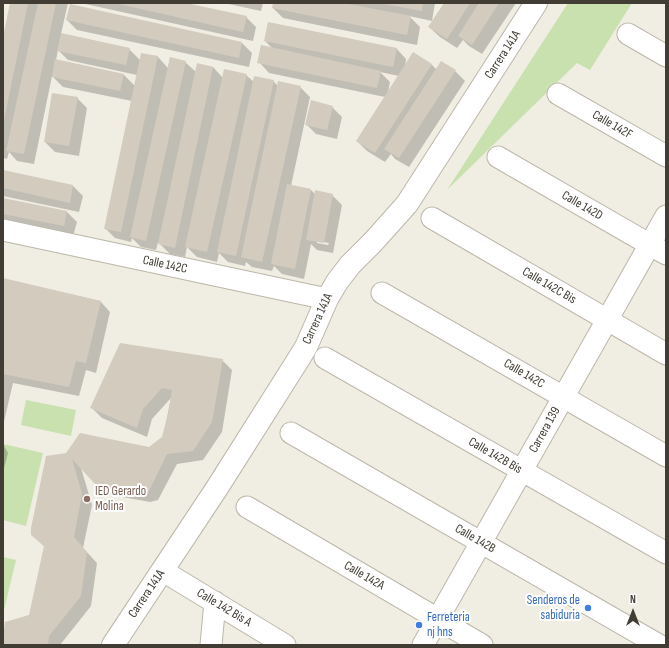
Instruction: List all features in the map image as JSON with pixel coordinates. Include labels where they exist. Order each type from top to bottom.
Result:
[{"type":"street","name":"Carrera 141A","points":[[113,645],[163,571],[298,360],[306,347],[327,299],[337,282],[350,265],[407,204],[536,3]]},
{"type":"street","points":[[628,34],[666,56]]},
{"type":"street","name":"Calle 142F","points":[[558,94],[666,156]]},
{"type":"street","name":"Calle 142D","points":[[498,157],[658,250]]},
{"type":"street","name":"Carrera 139","points":[[423,645],[607,320],[658,250],[666,216]]},
{"type":"street","name":"Calle 142C Bis","points":[[432,218],[666,354]]},
{"type":"street","name":"Calle 142C","points":[[3,230],[327,299]]},
{"type":"street","name":"Calle 142C","points":[[382,293],[666,456]]},
{"type":"street","name":"Calle 142B Bis","points":[[325,358],[666,553]]},
{"type":"street","name":"Calle 142B","points":[[290,433],[659,645]]},
{"type":"street","name":"Calle 142A","points":[[246,508],[482,645]]},
{"type":"street","name":"Calle 142 Bis A","points":[[163,571],[285,645]]},
{"type":"street","points":[[211,645],[215,602]]},
{"type":"green space","points":[[568,3],[632,3],[590,70],[577,63],[447,190]]},
{"type":"green space","points":[[26,400],[76,410],[71,436],[21,425]]},
{"type":"green space","points":[[3,444],[43,453],[26,526],[3,520]]},
{"type":"green space","points":[[3,557],[16,560],[3,614]]},
{"type":"building","points":[[10,3],[28,3],[4,120],[3,37]]},
{"type":"building","points":[[38,3],[56,3],[24,154],[6,151]]},
{"type":"building","points":[[114,3],[186,3],[247,16],[243,32]]},
{"type":"building","points":[[273,3],[343,3],[411,16],[407,35],[272,8]]},
{"type":"building","points":[[384,3],[423,3],[422,11]]},
{"type":"building","points":[[444,3],[470,3],[447,39],[428,27]]},
{"type":"building","points":[[479,3],[499,3],[472,45],[458,36]]},
{"type":"building","points":[[70,4],[242,42],[239,58],[66,20]]},
{"type":"building","points":[[268,22],[397,48],[393,67],[264,41]]},
{"type":"building","points":[[61,33],[130,48],[126,65],[57,51]]},
{"type":"building","points":[[261,45],[381,71],[377,88],[257,63]]},
{"type":"building","points":[[413,52],[432,64],[375,153],[356,141]]},
{"type":"building","points":[[141,53],[158,56],[121,232],[104,229]]},
{"type":"building","points":[[170,57],[186,61],[146,241],[130,237]]},
{"type":"building","points":[[55,59],[124,74],[120,91],[52,77]]},
{"type":"building","points":[[441,61],[456,70],[399,158],[384,149]]},
{"type":"building","points":[[197,63],[213,67],[175,248],[158,244]]},
{"type":"building","points":[[224,69],[247,74],[207,252],[185,247]]},
{"type":"building","points":[[254,76],[274,80],[236,256],[217,252]]},
{"type":"building","points":[[278,81],[301,86],[262,262],[241,257]]},
{"type":"building","points":[[52,93],[78,97],[69,146],[44,142]]},
{"type":"building","points":[[311,100],[333,106],[327,130],[305,125]]},
{"type":"building","points":[[3,170],[73,185],[70,203],[3,188]]},
{"type":"building","points":[[287,184],[311,189],[295,269],[271,264]]},
{"type":"building","points":[[315,190],[333,194],[324,243],[306,240]]},
{"type":"building","points":[[3,198],[67,211],[64,226],[3,214]]},
{"type":"building","points":[[3,278],[101,301],[86,363],[76,361],[69,387],[3,374]]},
{"type":"building","points":[[120,343],[223,359],[212,422],[193,451],[167,454],[149,491],[140,493],[95,484],[72,459],[82,494],[74,537],[87,552],[81,596],[49,636],[48,645],[3,645],[5,622],[29,615],[44,546],[31,535],[31,528],[46,456],[66,453],[80,433],[149,447],[162,437],[172,390],[162,388],[143,409],[137,428],[90,408]]},
{"type":"place","name":"IED Gerardo Molina","points":[[87,499]]},
{"type":"place","name":"Senderos de sabiduria","points":[[588,608]]},
{"type":"place","name":"Ferreteria nj hns","points":[[419,625]]}]
